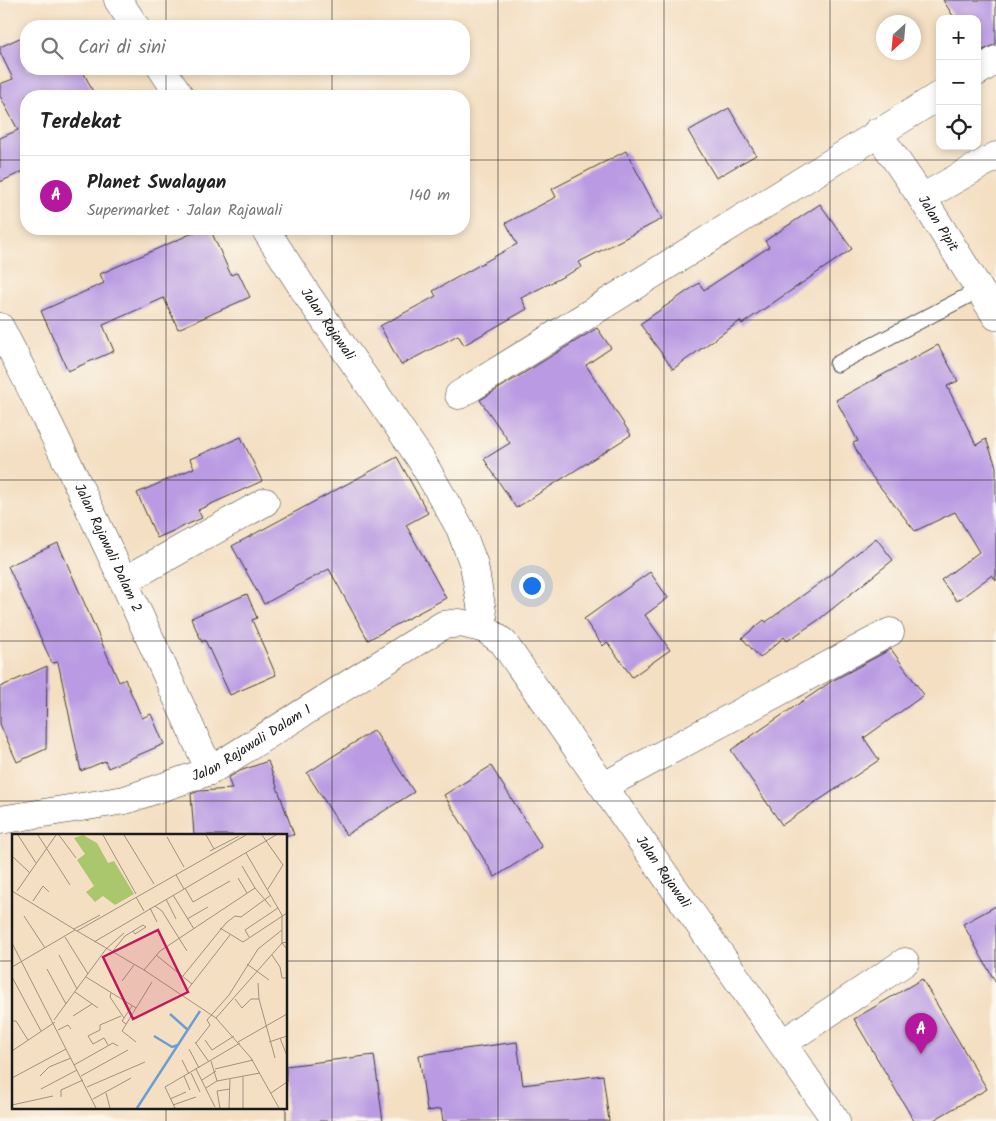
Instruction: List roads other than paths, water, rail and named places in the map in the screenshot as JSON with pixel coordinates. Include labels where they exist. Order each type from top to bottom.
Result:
[{"type":"street","points":[[118,0],[131,20]]},
{"type":"street","points":[[981,69],[996,60]]},
{"type":"street","points":[[166,75],[176,90]]},
{"type":"street","points":[[459,395],[936,97]]},
{"type":"street","name":"Jalan Pipit","points":[[878,132],[996,316]]},
{"type":"street","points":[[922,198],[996,156]]},
{"type":"street","name":"Jalan Rajawali","points":[[269,235],[308,296],[420,458],[460,528],[474,565],[484,629],[503,642],[836,1121]]},
{"type":"street","name":"Jalan Rajawali Dalam 2","points":[[0,327],[45,414],[124,581],[210,771]]},
{"type":"street","points":[[124,581],[265,502]]},
{"type":"street","name":"Jalan Rajawali Dalam 1","points":[[0,820],[125,800],[210,771],[443,625],[460,623],[484,629]]},
{"type":"street","points":[[604,786],[890,632]]},
{"type":"street","points":[[783,1043],[905,962]]},
{"type":"lane","points":[[837,364],[979,290]]},
{"type":"place","name":"Planet Swalayan","points":[[921,1054]]}]
